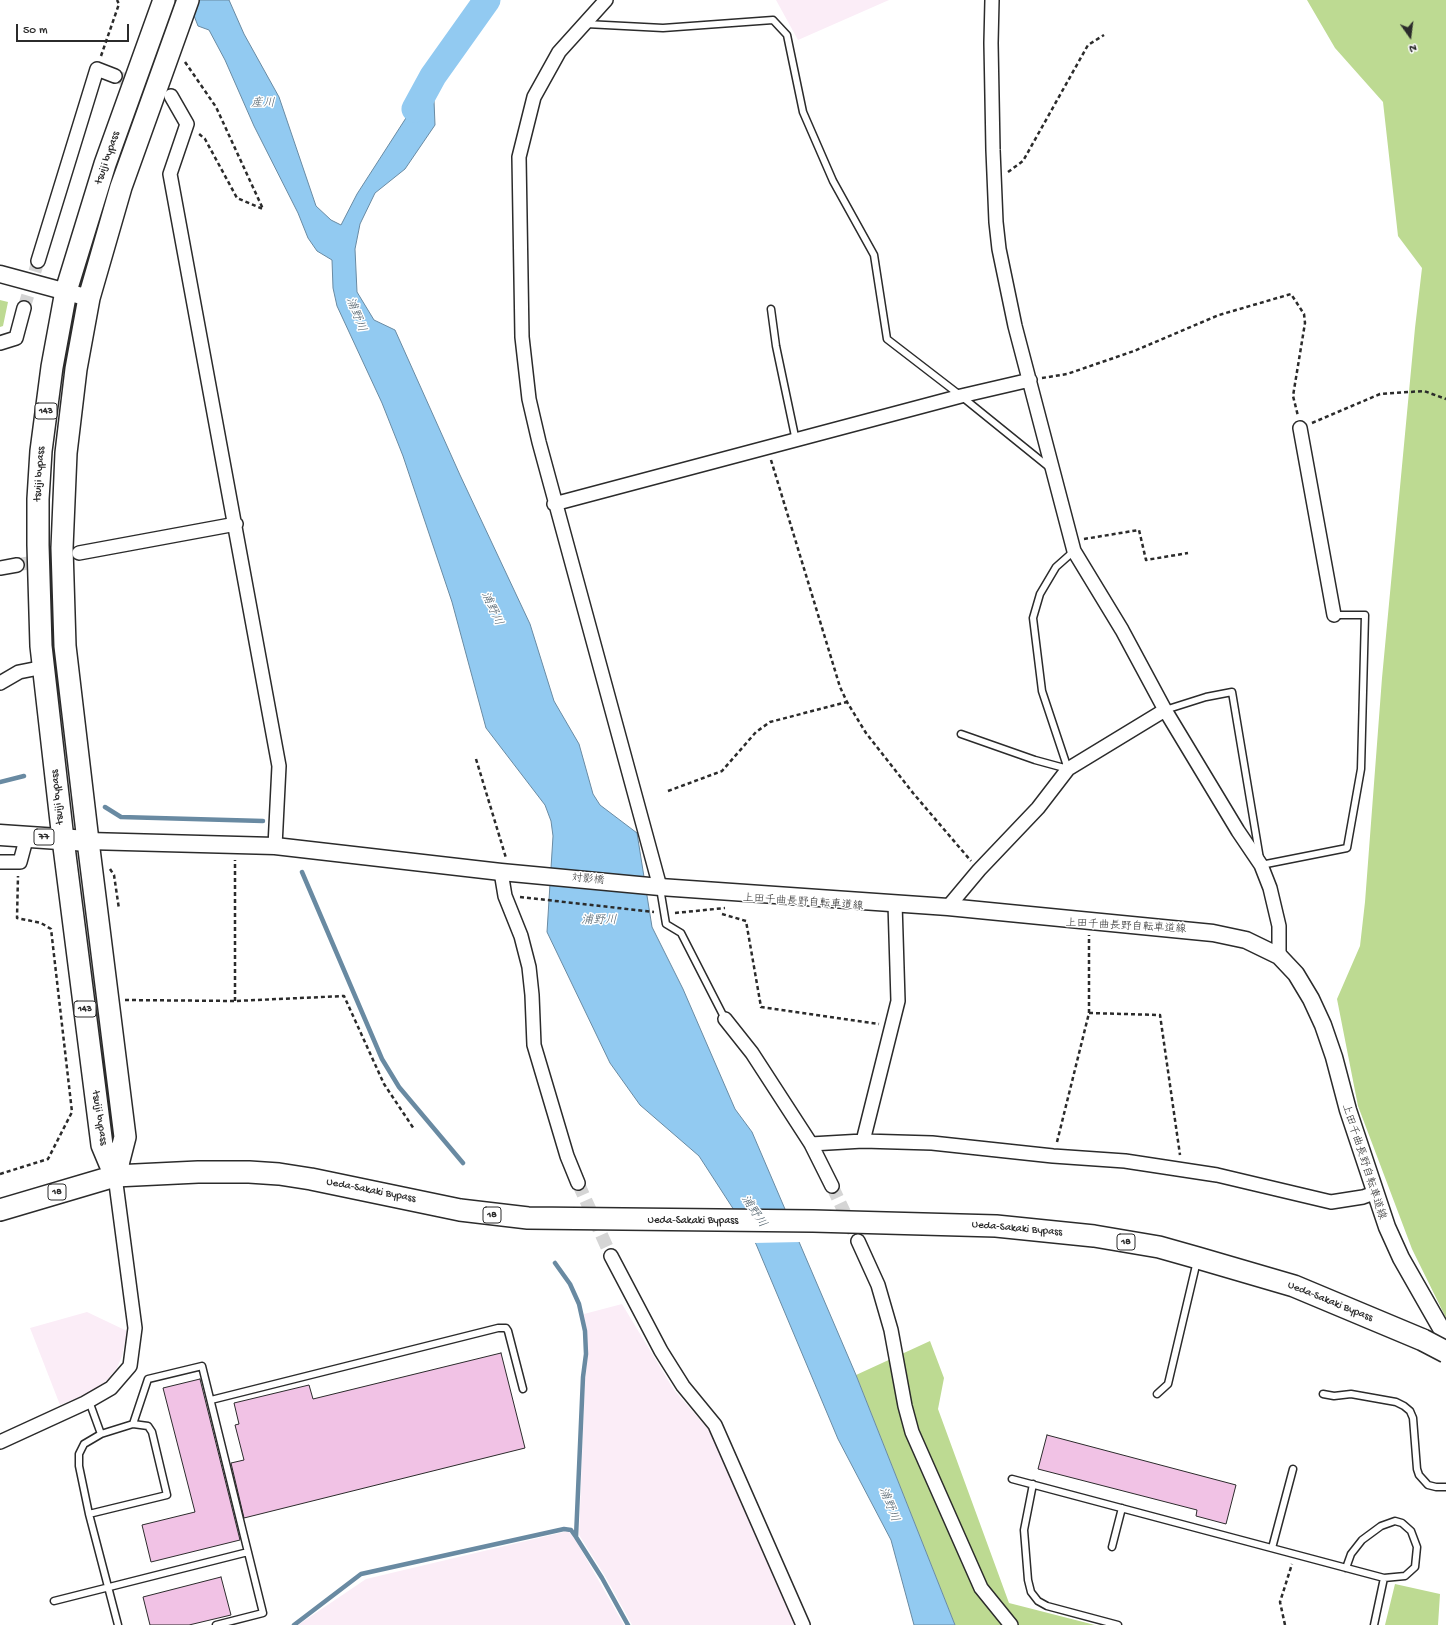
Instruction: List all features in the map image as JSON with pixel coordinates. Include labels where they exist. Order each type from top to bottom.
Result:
[{"type":"highway","name":"tsuiji bypass","points":[[115,1176],[102,1144],[63,839],[44,667],[38,545],[41,451],[52,367],[66,291],[105,164],[164,0]]},
{"type":"highway","name":"tsuiji bypass","points":[[115,1176],[125,1137],[65,646],[62,548],[66,453],[76,369],[89,298],[121,187],[188,0]]},
{"type":"highway","name":"Ueda-Sakaki Bypass","points":[[0,1210],[115,1176],[211,1172],[279,1174],[341,1184],[460,1210],[543,1219],[813,1221],[996,1226],[1094,1236],[1159,1248],[1198,1258],[1294,1286],[1423,1340],[1446,1352]]},
{"type":"main road","name":"77","points":[[0,834],[88,841]]},
{"type":"street","points":[[606,0],[559,52],[534,97],[519,157],[522,337],[529,399],[554,504],[656,886]]},
{"type":"street","points":[[992,0],[991,42],[994,182],[999,249],[1015,326],[1073,546],[1122,630],[1165,710],[1238,831],[1261,865],[1270,888],[1279,926],[1279,956],[1296,974],[1311,999],[1323,1025],[1334,1057],[1348,1110],[1374,1193],[1387,1227],[1401,1258],[1446,1337]]},
{"type":"street","points":[[38,261],[97,70],[116,76]]},
{"type":"street","points":[[171,96],[187,124],[170,174],[236,524],[279,766],[275,846]]},
{"type":"street","points":[[0,274],[89,298]]},
{"type":"street","points":[[0,343],[16,338],[24,308]]},
{"type":"street","points":[[554,504],[961,396],[1030,380]]},
{"type":"street","points":[[1300,428],[1334,615]]},
{"type":"street","points":[[79,553],[236,524]]},
{"type":"street","points":[[0,568],[17,565]]},
{"type":"street","points":[[0,683],[19,672],[44,667]]},
{"type":"street","points":[[948,907],[979,870],[1038,808],[1068,769],[1165,710]]},
{"type":"street","points":[[0,862],[20,862],[27,836]]},
{"type":"street","name":"対影橋","points":[[88,841],[275,846],[511,873],[656,886],[948,907],[1212,933],[1246,940],[1279,956]]},
{"type":"street","points":[[511,873],[505,896],[521,936],[529,967],[532,995],[534,1045],[567,1156],[578,1183]]},
{"type":"street","points":[[863,1141],[898,1001],[895,903]]},
{"type":"street","points":[[725,1019],[752,1053],[811,1144],[832,1186]]},
{"type":"street","points":[[811,1144],[863,1141],[932,1143],[1053,1156],[1125,1161],[1217,1175],[1331,1202],[1363,1197],[1374,1193]]},
{"type":"street","points":[[0,1442],[89,1401],[111,1388],[130,1366],[135,1343],[135,1328],[115,1176]]},
{"type":"street","points":[[858,1241],[878,1285],[891,1330],[905,1406],[912,1432],[981,1588],[1011,1625]]},
{"type":"street","points":[[611,1256],[665,1357],[683,1386],[718,1431],[803,1625]]},
{"type":"lane","points":[[584,24],[662,28],[772,20],[787,35],[803,112],[833,181],[874,255],[887,339],[961,396],[1054,472]]},
{"type":"lane","points":[[771,309],[776,346],[796,440]]},
{"type":"lane","points":[[1068,769],[1042,691],[1032,618],[1040,594],[1056,567],[1073,546]]},
{"type":"lane","points":[[1165,710],[1206,697],[1232,692],[1261,865],[1347,848],[1361,769],[1365,615],[1334,615]]},
{"type":"lane","points":[[961,734],[1035,760],[1068,769]]},
{"type":"lane","points":[[656,886],[661,913],[666,924],[681,933],[725,1019]]},
{"type":"lane","points":[[1158,1394],[1168,1384],[1198,1258]]},
{"type":"lane","points":[[211,1400],[498,1328],[506,1328],[508,1331],[523,1389]]},
{"type":"lane","points":[[133,1424],[148,1379],[202,1366],[263,1613],[216,1625]]},
{"type":"lane","points":[[1324,1394],[1334,1396],[1351,1394],[1396,1402],[1404,1406],[1410,1411],[1413,1418],[1417,1469],[1419,1475],[1428,1485],[1446,1487]]},
{"type":"lane","points":[[89,1401],[101,1434]]},
{"type":"lane","points":[[89,1514],[167,1495],[152,1432],[148,1426],[133,1424],[101,1434],[84,1444],[79,1454],[79,1466],[89,1514],[118,1625]]},
{"type":"lane","points":[[1272,1548],[1293,1469]]},
{"type":"lane","points":[[1012,1479],[1033,1484],[1346,1568],[1384,1578],[1405,1576],[1415,1567],[1417,1547],[1411,1531],[1402,1523],[1394,1521],[1387,1523],[1362,1540],[1351,1554],[1346,1568]]},
{"type":"lane","points":[[1033,1484],[1024,1530],[1028,1580],[1031,1592],[1038,1601],[1047,1606],[1118,1625]]},
{"type":"lane","points":[[1112,1547],[1122,1508]]},
{"type":"lane","points":[[54,1601],[248,1552]]},
{"type":"lane","points":[[1374,1625],[1384,1578]]},
{"type":"path","points":[[97,70],[119,4],[117,0]]},
{"type":"path","points":[[994,182],[1023,161],[1088,45],[1104,35]]},
{"type":"path","points":[[173,45],[216,107],[264,209],[237,198],[205,139],[187,124]]},
{"type":"path","points":[[1030,380],[1067,374],[1134,351],[1219,316],[1291,294],[1304,314],[1305,323],[1294,396],[1300,428],[1380,394],[1424,391],[1446,399]]},
{"type":"path","points":[[767,448],[840,687],[847,702],[866,733],[890,764],[938,824],[979,870]]},
{"type":"path","points":[[1073,546],[1139,530],[1146,560],[1188,554]]},
{"type":"path","points":[[668,791],[722,771],[756,732],[770,722],[847,702]]},
{"type":"path","points":[[476,759],[511,873]]},
{"type":"path","points":[[235,845],[235,1001]]},
{"type":"path","points":[[0,1174],[48,1159],[72,1112],[51,929],[41,923],[17,918],[17,885],[20,862]]},
{"type":"path","points":[[109,867],[114,875],[119,909]]},
{"type":"path","name":"上田千曲長野自転車道線","points":[[527,898],[661,913],[687,913],[731,907]]},
{"type":"path","points":[[722,914],[746,922],[761,1007],[892,1026]]},
{"type":"path","name":"上田千曲長野自転車道線","points":[[1089,1013],[1087,933],[1096,933]]},
{"type":"path","points":[[108,1000],[235,1001],[344,996],[384,1084],[414,1128]]},
{"type":"path","points":[[1053,1156],[1089,1013],[1160,1015],[1182,1170]]},
{"type":"path","points":[[1285,1625],[1280,1602],[1295,1554]]},
{"type":"shaded area","points":[[776,0],[889,0],[798,40]]},
{"type":"shaded area","points":[[622,1304],[674,1390],[708,1429],[715,1440],[753,1530],[796,1625],[632,1625],[605,1576],[579,1535],[585,1379],[588,1355],[584,1314]]},
{"type":"shaded area","points":[[87,1312],[127,1331],[122,1356],[117,1368],[106,1381],[91,1392],[60,1405],[30,1328]]},
{"type":"shaded area","points":[[568,1531],[575,1539],[624,1625],[298,1625],[366,1579]]},
{"type":"green space","points":[[1307,0],[1446,0],[1446,1318],[1412,1249],[1358,1106],[1337,999],[1360,946],[1365,902],[1382,678],[1422,268],[1398,236],[1383,102],[1335,48]]},
{"type":"green space","points":[[0,300],[8,302],[3,326],[0,327]]},
{"type":"green space","points":[[930,1341],[944,1378],[938,1409],[1009,1603],[1095,1625],[955,1625],[856,1375]]},
{"type":"green space","points":[[1395,1584],[1440,1594],[1438,1625],[1385,1625]]},
{"type":"water","name":"浦野川","points":[[188,0],[229,0],[244,34],[279,97],[316,206],[331,220],[341,225],[357,194],[433,76],[435,125],[405,169],[375,193],[360,224],[355,249],[357,292],[374,320],[395,330],[460,475],[530,624],[554,701],[579,744],[593,794],[600,805],[637,833],[652,927],[683,989],[735,1109],[752,1132],[856,1375],[955,1625],[914,1625],[891,1540],[838,1439],[756,1244],[699,1156],[640,1105],[610,1063],[547,932],[553,836],[551,821],[545,805],[486,728],[452,602],[403,456],[382,403],[337,306],[333,288],[332,260],[317,251],[308,238],[298,213],[254,126],[225,60],[209,30],[198,26]]},
{"type":"pier","points":[[731,1210],[787,1210],[801,1242],[753,1243]]},
{"type":"building","points":[[501,1353],[525,1448],[244,1518],[231,1463],[244,1460],[235,1425],[239,1424],[234,1403],[309,1385],[313,1399]]},
{"type":"building","points":[[200,1379],[240,1540],[151,1562],[142,1525],[195,1512],[163,1388]]},
{"type":"building","points":[[1047,1435],[1236,1485],[1226,1524],[1196,1516],[1197,1510],[1038,1469]]},
{"type":"building","points":[[221,1577],[231,1615],[189,1625],[150,1625],[143,1597]]},
{"type":"waterway","name":"浦野川","points":[[415,109],[433,76],[487,0]]},
{"type":"waterway","points":[[0,782],[24,776]]},
{"type":"waterway","points":[[105,807],[121,817],[263,821]]},
{"type":"waterway","points":[[302,872],[382,1059],[399,1087],[463,1163]]},
{"type":"waterway","points":[[555,1263],[570,1284],[579,1304],[585,1331],[586,1354],[583,1377],[576,1537],[602,1578],[628,1625]]},
{"type":"waterway","points":[[294,1625],[361,1574],[564,1529],[571,1530],[576,1537]]},
{"type":"tunnel","points":[[115,76],[162,93]]},
{"type":"tunnel","points":[[24,308],[38,261]]},
{"type":"tunnel","points":[[17,565],[70,555]]},
{"type":"tunnel","points":[[578,1183],[611,1256]]},
{"type":"tunnel","points":[[832,1186],[858,1241]]},
{"type":"water label","name":"産川","points":[[263,104]]}]
